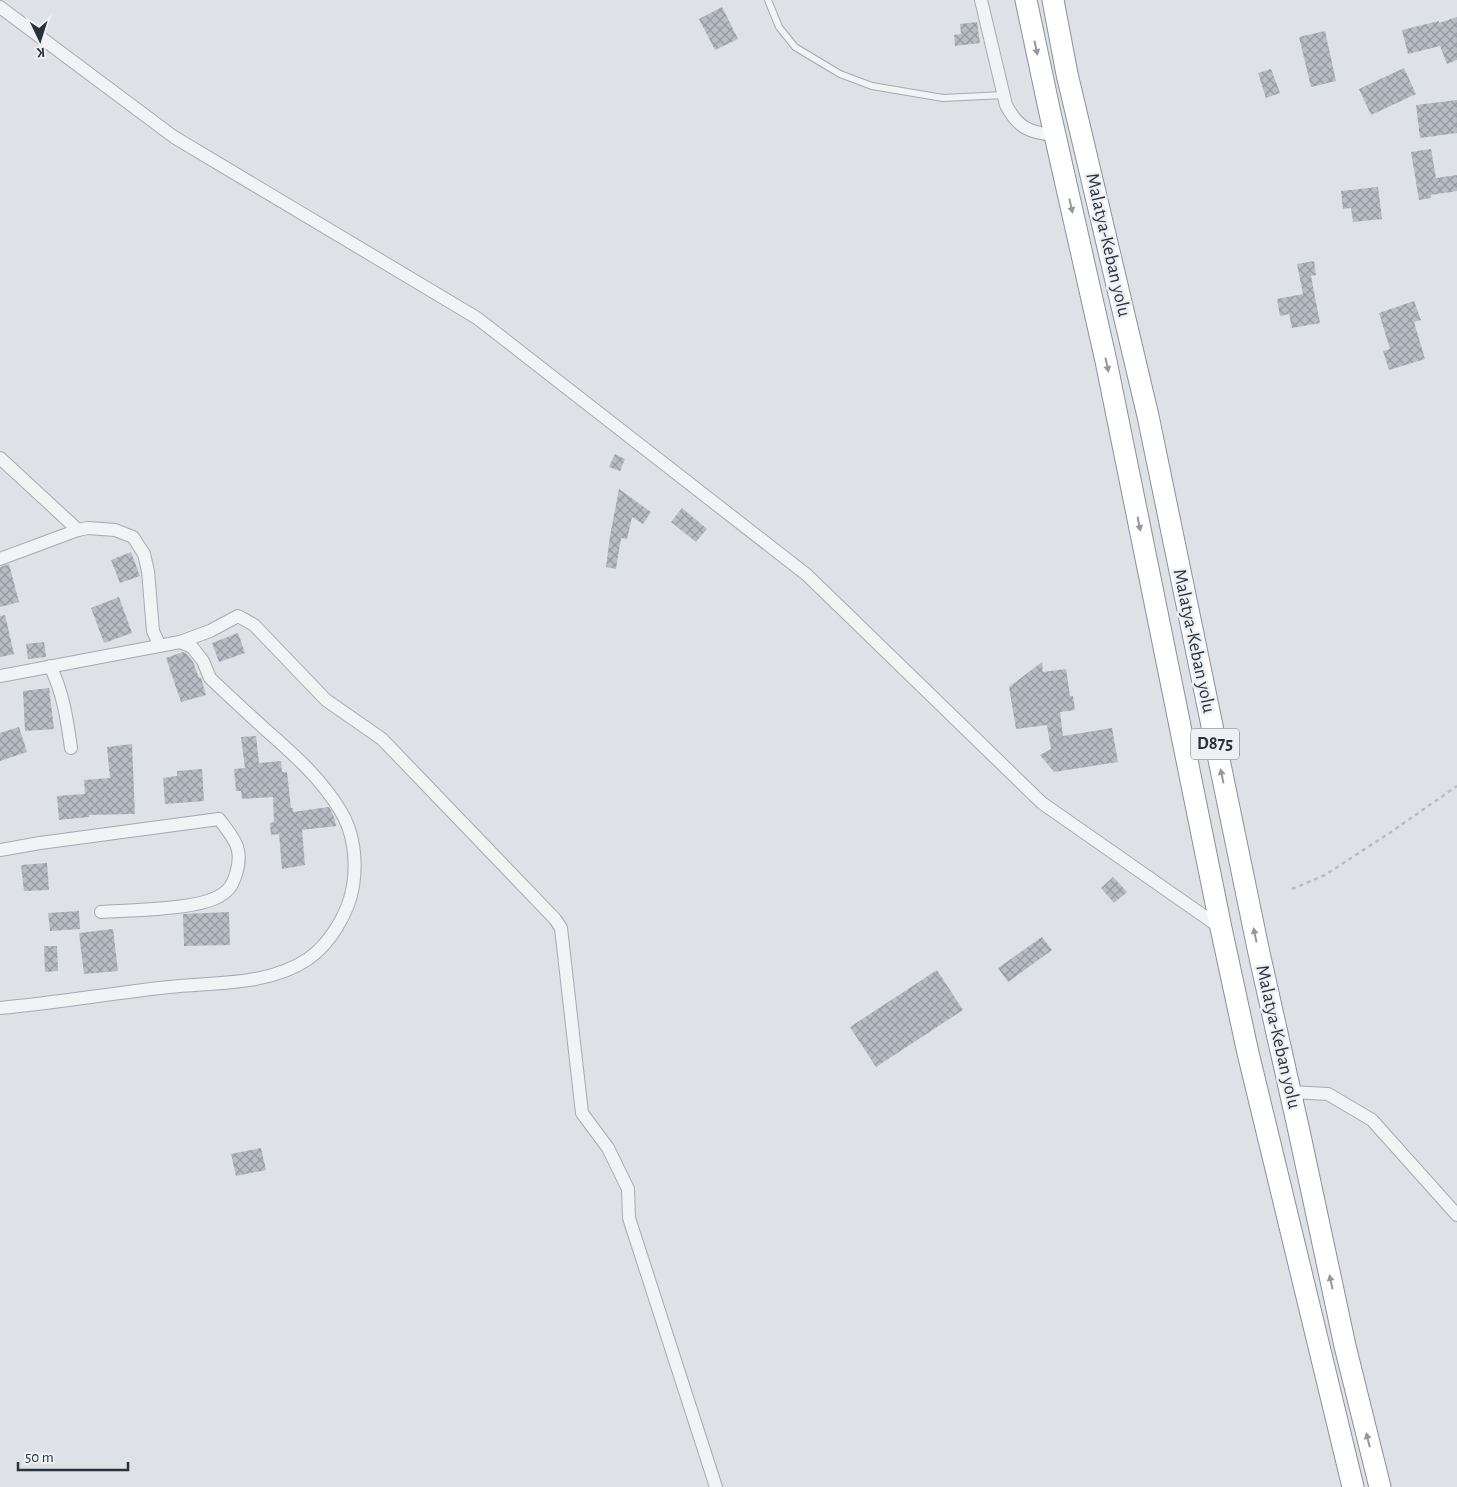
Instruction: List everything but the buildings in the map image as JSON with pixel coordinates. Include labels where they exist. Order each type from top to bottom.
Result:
[{"type":"highway","name":"Malatya-Keban yolu","points":[[1026,0],[1106,361],[1250,1062],[1353,1487]]},
{"type":"highway","name":"Malatya-Keban yolu","points":[[1053,0],[1067,74],[1148,416],[1257,943],[1345,1346],[1380,1487]]},
{"type":"street","points":[[981,0],[1006,105],[1013,118],[1023,128],[1038,133],[1055,135]]},
{"type":"street","points":[[0,8],[174,137],[477,318],[807,575],[1042,803],[1221,928]]},
{"type":"street","points":[[0,458],[78,530]]},
{"type":"street","points":[[0,559],[88,528],[115,530],[133,537],[144,554],[148,571],[153,631],[160,646]]},
{"type":"street","points":[[0,676],[180,642],[210,631],[238,616],[254,625],[326,700],[382,739],[528,890],[561,928],[582,1113],[608,1148],[628,1189],[629,1218],[716,1487]]},
{"type":"street","points":[[0,1008],[170,987],[237,982],[268,976],[309,958],[328,940],[341,919],[352,894],[356,871],[350,828],[341,811],[309,770],[210,678],[202,661],[192,647],[180,642]]},
{"type":"street","points":[[50,666],[59,683],[66,711],[71,748]]},
{"type":"street","points":[[0,850],[219,819],[237,843],[240,860],[232,886],[220,896],[199,904],[157,909],[100,912]]},
{"type":"street","points":[[1290,1092],[1328,1094],[1372,1120],[1457,1215]]},
{"type":"lane","points":[[768,0],[779,27],[795,47],[840,74],[872,86],[942,98],[1004,95]]},
{"type":"path","points":[[1292,889],[1325,875],[1457,786]]}]
